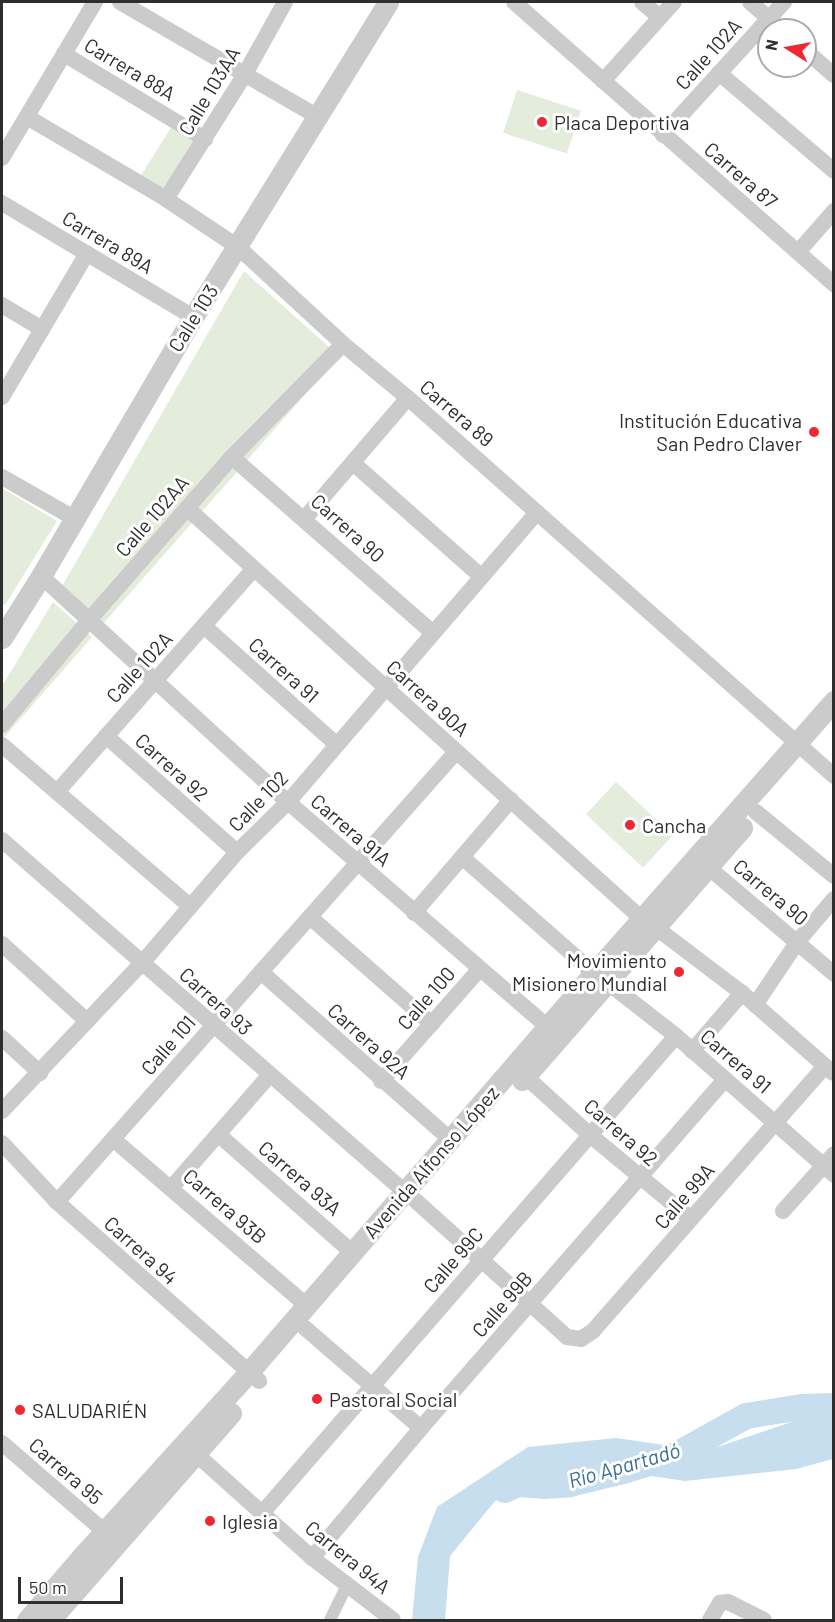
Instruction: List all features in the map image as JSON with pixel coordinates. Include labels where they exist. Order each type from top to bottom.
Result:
[{"type":"street","points":[[2,158],[95,2]]},
{"type":"street","points":[[120,2],[317,116]]},
{"type":"street","name":"Calle 103","points":[[2,638],[7,617],[41,576],[192,317],[238,247],[388,2]]},
{"type":"street","name":"Carrera 87","points":[[514,2],[834,284]]},
{"type":"street","points":[[642,2],[660,17]]},
{"type":"street","points":[[603,81],[674,2]]},
{"type":"street","points":[[750,2],[769,18]]},
{"type":"street","name":"Calle 102A","points":[[769,18],[784,2]]},
{"type":"street","name":"Calle 103AA","points":[[166,200],[245,74],[279,4]]},
{"type":"street","name":"Calle 102A","points":[[663,135],[757,31]]},
{"type":"street","name":"Carrera 88A","points":[[64,54],[205,139]]},
{"type":"street","points":[[817,60],[834,75]]},
{"type":"street","points":[[719,74],[834,171]]},
{"type":"street","name":"Carrera 89","points":[[27,117],[166,200],[238,247],[343,344],[408,398],[834,776]]},
{"type":"street","name":"Carrera 89A","points":[[2,203],[192,317]]},
{"type":"street","points":[[798,252],[834,211]]},
{"type":"street","points":[[2,394],[87,253]]},
{"type":"street","points":[[2,305],[42,329]]},
{"type":"street","name":"Calle 102AA","points":[[2,725],[90,619],[232,457],[343,344]]},
{"type":"street","points":[[305,518],[408,398]]},
{"type":"street","name":"Carrera 90","points":[[232,457],[305,518],[433,633]]},
{"type":"street","points":[[352,463],[482,577]]},
{"type":"street","points":[[2,477],[74,518]]},
{"type":"street","name":"Carrera 90A","points":[[187,508],[385,689],[648,923],[749,999],[831,1071]]},
{"type":"street","name":"Calle 102","points":[[2,1111],[142,963],[189,905],[237,852],[288,802],[537,513]]},
{"type":"street","name":"Calle 102A","points":[[57,792],[253,570]]},
{"type":"street","name":"Carrera 91A","points":[[41,576],[90,619],[154,682],[288,802],[553,1032]]},
{"type":"street","name":"Carrera 91","points":[[204,626],[337,745]]},
{"type":"street","name":"Avenida Alfonso López","points":[[648,923],[708,867],[756,812],[834,701]]},
{"type":"street","name":"Avenida Alfonso López","points":[[50,1620],[135,1511],[254,1377],[305,1328],[410,1196],[451,1140],[553,1032],[803,747],[834,722]]},
{"type":"street","name":"Carrera 92","points":[[106,736],[237,852]]},
{"type":"street","points":[[2,745],[189,905]]},
{"type":"street","name":"Calle 101","points":[[57,1202],[456,752]]},
{"type":"street","points":[[414,913],[511,800]]},
{"type":"street","points":[[756,812],[834,876]]},
{"type":"street","name":"Carrera 93","points":[[2,840],[269,1076],[410,1196],[567,1337]]},
{"type":"street","name":"Carrera 91","points":[[462,857],[601,977],[676,1036],[775,1124],[830,1165]]},
{"type":"street","name":"Carrera 90","points":[[708,867],[798,941],[834,974]]},
{"type":"street","points":[[692,1051],[749,999],[834,899]]},
{"type":"street","points":[[310,917],[432,1024]]},
{"type":"street","points":[[2,944],[87,1021]]},
{"type":"street","name":"Calle 100","points":[[381,1081],[479,970]]},
{"type":"street","name":"Carrera 92A","points":[[261,972],[381,1081],[451,1140]]},
{"type":"street","name":"Avenida Alfonso López","points":[[27,1620],[104,1531],[135,1511],[196,1454],[307,1306],[353,1253],[525,1076],[553,1032]]},
{"type":"street","name":"Calle 99C","points":[[263,1512],[676,1036]]},
{"type":"street","points":[[2,1038],[40,1072]]},
{"type":"street","name":"Calle 99A","points":[[567,1337],[581,1339],[593,1331],[775,1124],[831,1071]]},
{"type":"street","points":[[172,1187],[219,1136],[269,1076]]},
{"type":"street","name":"Carrera 92","points":[[525,1076],[590,1135],[691,1219]]},
{"type":"street","name":"Calle 99B","points":[[312,1558],[421,1428],[725,1080]]},
{"type":"street","name":"Carrera 93A","points":[[219,1136],[353,1253]]},
{"type":"street","name":"Carrera 93B","points":[[113,1139],[172,1187],[307,1306]]},
{"type":"street","name":"Carrera 94","points":[[2,1143],[57,1202],[254,1377]]},
{"type":"street","points":[[783,1211],[830,1165]]},
{"type":"street","points":[[305,1328],[421,1428]]},
{"type":"street","name":"Carrera 95","points":[[2,1443],[104,1531]]},
{"type":"street","name":"Carrera 94A","points":[[196,1454],[312,1558],[393,1620]]},
{"type":"street","points":[[330,1620],[347,1585]]},
{"type":"street","points":[[710,1620],[720,1603],[728,1602],[764,1620]]},
{"type":"green space","name":"Placa Deportiva","points":[[517,90],[581,111],[567,154],[503,133]]},
{"type":"green space","points":[[172,126],[196,141],[164,191],[141,176]]},
{"type":"green space","points":[[244,271],[339,356],[102,625],[61,588]]},
{"type":"green space","points":[[2,488],[57,521],[5,605],[2,603]]},
{"type":"green space","points":[[53,602],[92,637],[2,740],[2,686]]},
{"type":"green space","name":"Cancha","points":[[616,782],[673,835],[643,867],[586,814]]},
{"type":"water","points":[[833,1408],[833,1459],[796,1469],[685,1481],[590,1467],[495,1501],[450,1556],[445,1620],[412,1620],[418,1557],[437,1507],[528,1447],[616,1438],[706,1451]]},
{"type":"waterway","name":"Río Apartadó","points":[[505,1490],[518,1484],[544,1486],[570,1484],[676,1455],[746,1416],[802,1407],[834,1406]]},
{"type":"place","name":"Placa Deportiva","points":[[542,122]]},
{"type":"place","name":"Institución Educativa San Pedro Claver","points":[[814,432]]},
{"type":"place","name":"Cancha","points":[[630,825]]},
{"type":"place","name":"Movimiento Misionero Mundial","points":[[679,972]]},
{"type":"place","name":"Pastoral Social","points":[[317,1399]]},
{"type":"place","name":"SALUDARIÉN","points":[[20,1410]]},
{"type":"place","name":"Iglesia","points":[[210,1521]]}]
